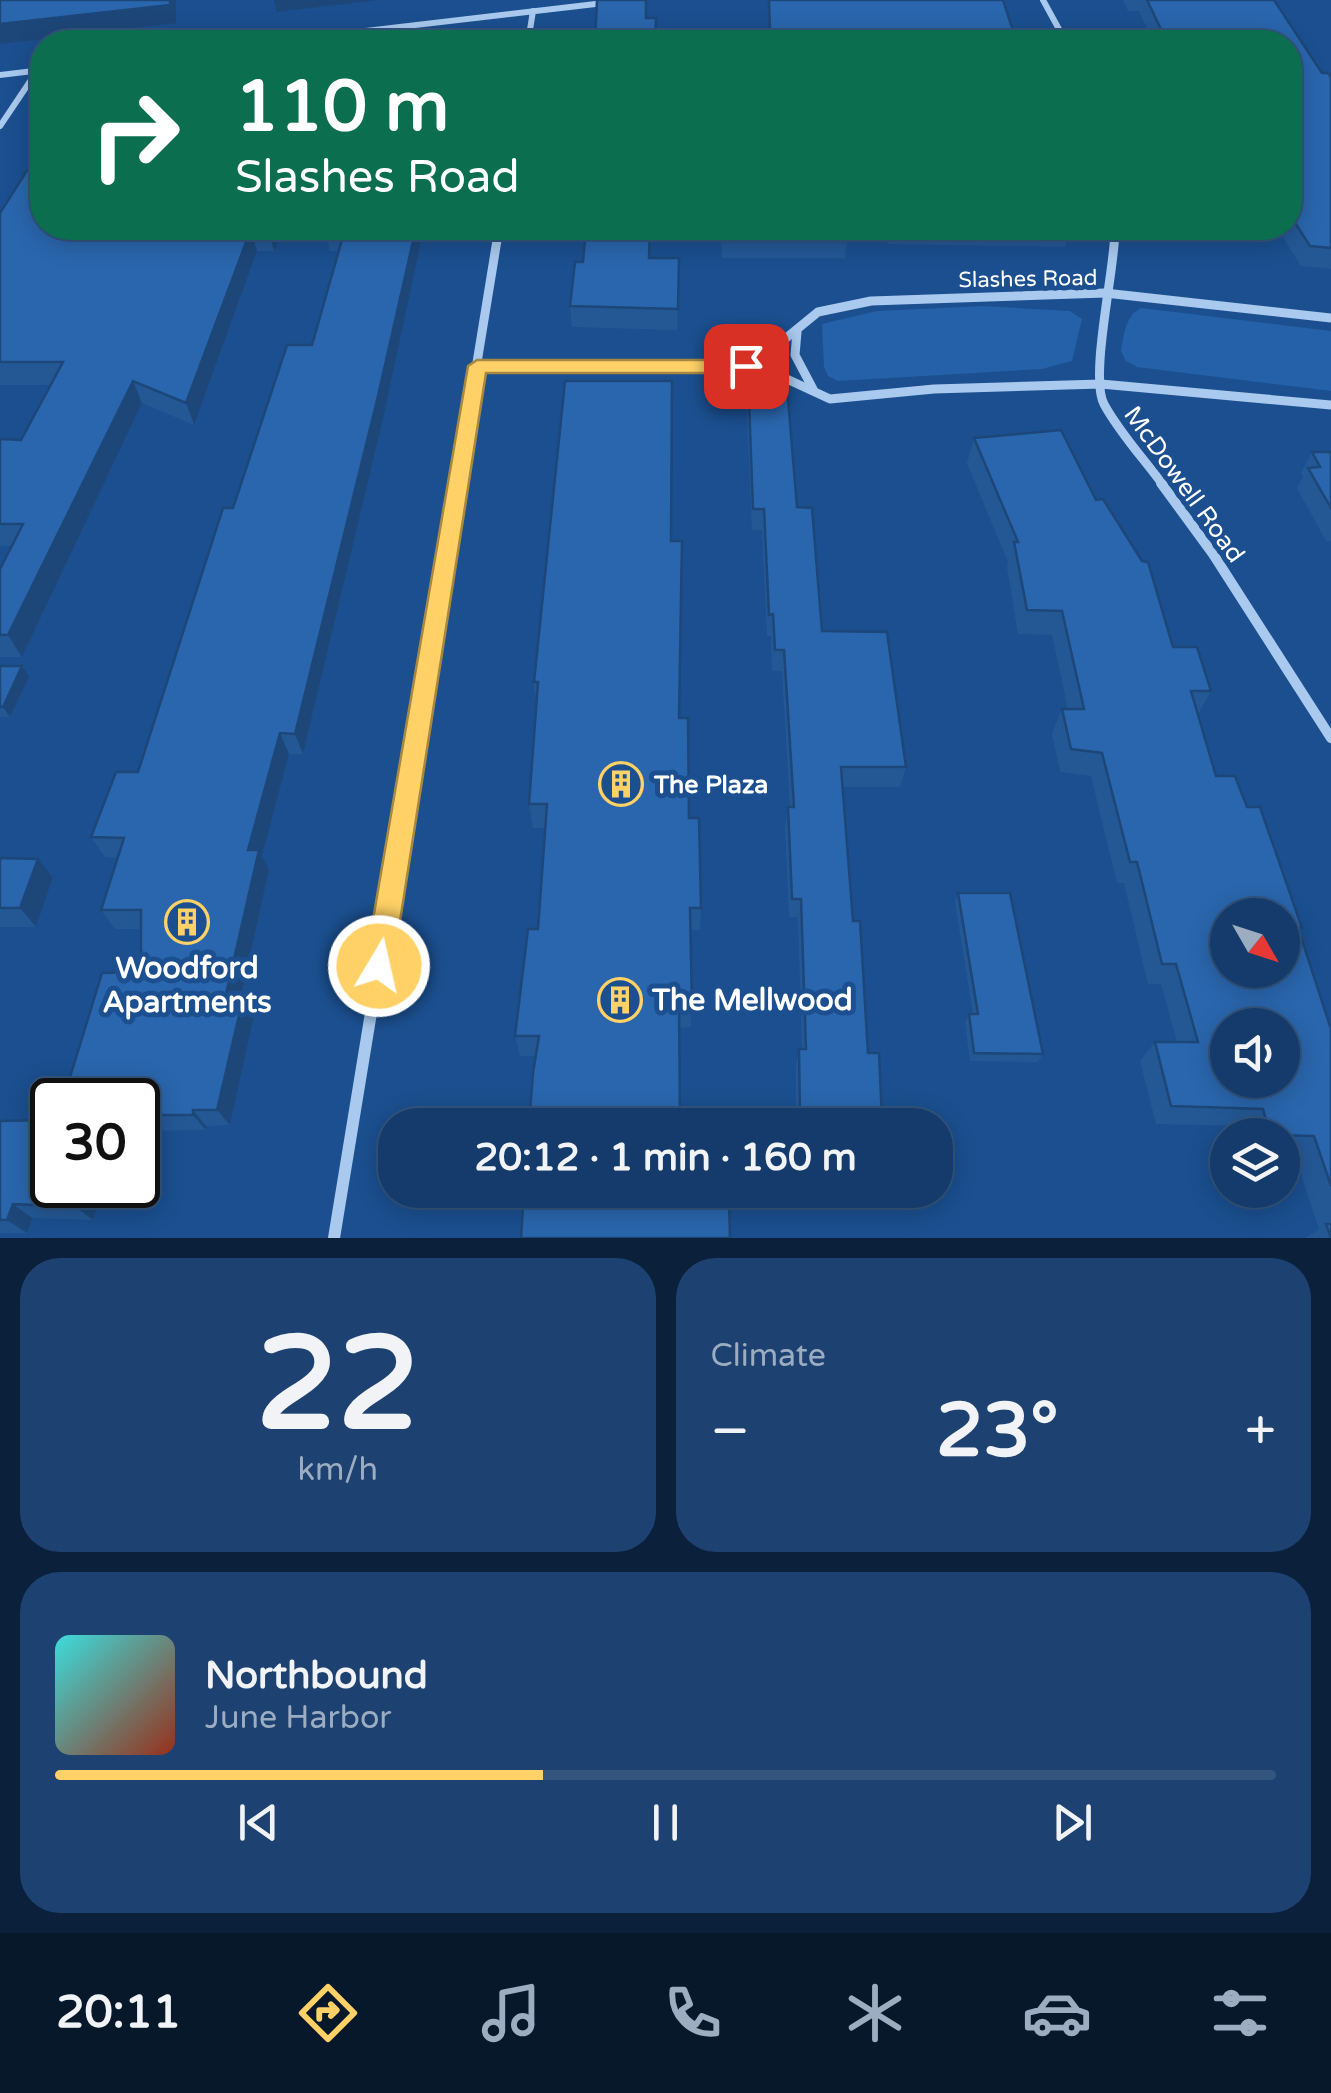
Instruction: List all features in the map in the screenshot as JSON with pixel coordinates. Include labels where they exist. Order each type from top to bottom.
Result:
[{"type":"street","points":[[373,30],[630,0]]},
{"type":"street","points":[[1043,0],[1059,30]]},
{"type":"street","points":[[530,30],[533,11]]},
{"type":"street","points":[[0,75],[30,71]]},
{"type":"street","points":[[0,126],[30,84]]},
{"type":"street","points":[[334,1238],[497,240]]},
{"type":"street","name":"McDowell Road","points":[[1115,240],[1116,253],[1105,293],[1102,400],[1212,554],[1331,738]]},
{"type":"street","name":"Slashes Road","points":[[746,366],[818,312],[872,301],[1105,293],[1331,318]]},
{"type":"street","points":[[800,326],[793,342],[800,370],[816,394]]},
{"type":"street","points":[[477,366],[746,366],[776,374],[816,394],[846,400],[934,388],[1101,384],[1331,405]]},
{"type":"shaded area","points":[[982,306],[1070,311],[1082,319],[1072,361],[1042,369],[838,381],[828,376],[824,367],[822,324],[877,311]]},
{"type":"shaded area","points":[[1141,308],[1331,331],[1331,391],[1137,367],[1126,361],[1121,351],[1128,321]]},
{"type":"building","points":[[0,0],[170,0],[170,5],[0,24]]},
{"type":"building","points":[[597,0],[646,0],[646,18],[656,18],[656,30],[596,30]]},
{"type":"building","points":[[769,0],[1003,0],[1013,30],[770,30]]},
{"type":"building","points":[[1147,0],[1274,0],[1294,30],[1161,30]]},
{"type":"building","points":[[1302,43],[1322,73],[1331,77],[1331,248],[1310,246],[1302,234]]},
{"type":"building","points":[[30,166],[30,240],[247,240],[186,403],[133,381],[8,635],[0,635],[0,569],[23,524],[0,524],[0,439],[21,440],[63,362],[0,362],[0,213]]},
{"type":"building","points":[[342,240],[413,240],[295,734],[280,733],[248,850],[259,850],[226,994],[244,994],[217,1110],[160,1115],[160,1078],[70,1078],[102,973],[141,972],[141,910],[101,910],[124,838],[91,837],[116,772],[138,772],[223,508],[233,508],[287,345],[312,345]]},
{"type":"building","points":[[585,240],[650,240],[649,258],[679,258],[678,309],[570,306],[575,262],[583,262]]},
{"type":"building","points":[[723,240],[847,241],[723,241]]},
{"type":"building","points":[[748,375],[786,375],[797,507],[812,508],[822,631],[887,632],[906,767],[841,767],[853,921],[860,921],[868,1053],[879,1053],[882,1108],[800,1108],[799,1049],[806,1049],[801,899],[792,899],[788,807],[794,807],[784,650],[775,650],[773,614],[769,615],[764,509],[753,509]]},
{"type":"building","points":[[565,381],[672,381],[671,541],[682,541],[679,718],[688,718],[689,818],[699,818],[701,908],[690,908],[692,1007],[679,1008],[680,1108],[530,1108],[539,1036],[515,1036],[528,929],[538,929],[547,804],[529,804],[538,682],[534,682]]},
{"type":"building","points":[[1061,430],[1096,500],[1103,499],[1142,561],[1148,562],[1173,647],[1197,647],[1211,691],[1191,691],[1216,776],[1235,776],[1247,807],[1260,807],[1292,898],[1210,898],[1210,988],[1300,988],[1300,934],[1331,1029],[1331,1186],[1314,1136],[1300,1136],[1300,1118],[1265,1118],[1263,1109],[1171,1106],[1155,1042],[1198,1042],[1176,964],[1162,964],[1137,862],[1130,862],[1102,753],[1071,749],[1062,709],[1084,709],[1062,611],[1027,610],[1014,542],[1018,542],[974,438]]},
{"type":"building","points":[[1312,452],[1331,452],[1331,508],[1308,468],[1320,467]]},
{"type":"building","points":[[0,666],[22,666],[3,707],[0,707]]},
{"type":"building","points":[[0,858],[38,859],[20,908],[0,908]]},
{"type":"building","points":[[958,893],[1010,893],[1043,1054],[974,1053],[969,1014],[978,1014]]},
{"type":"building","points":[[30,1120],[30,1205],[13,1204],[7,1220],[0,1220],[0,1121]]},
{"type":"building","points":[[523,1208],[729,1208],[730,1238],[521,1238]]},
{"type":"place","name":"The Plaza","points":[[621,784]]},
{"type":"place","name":"Woodford Apartments","points":[[187,922]]},
{"type":"place","name":"The Mellwood","points":[[620,1000]]},
{"type":"route","points":[[379,966],[477,366],[746,366]]}]
